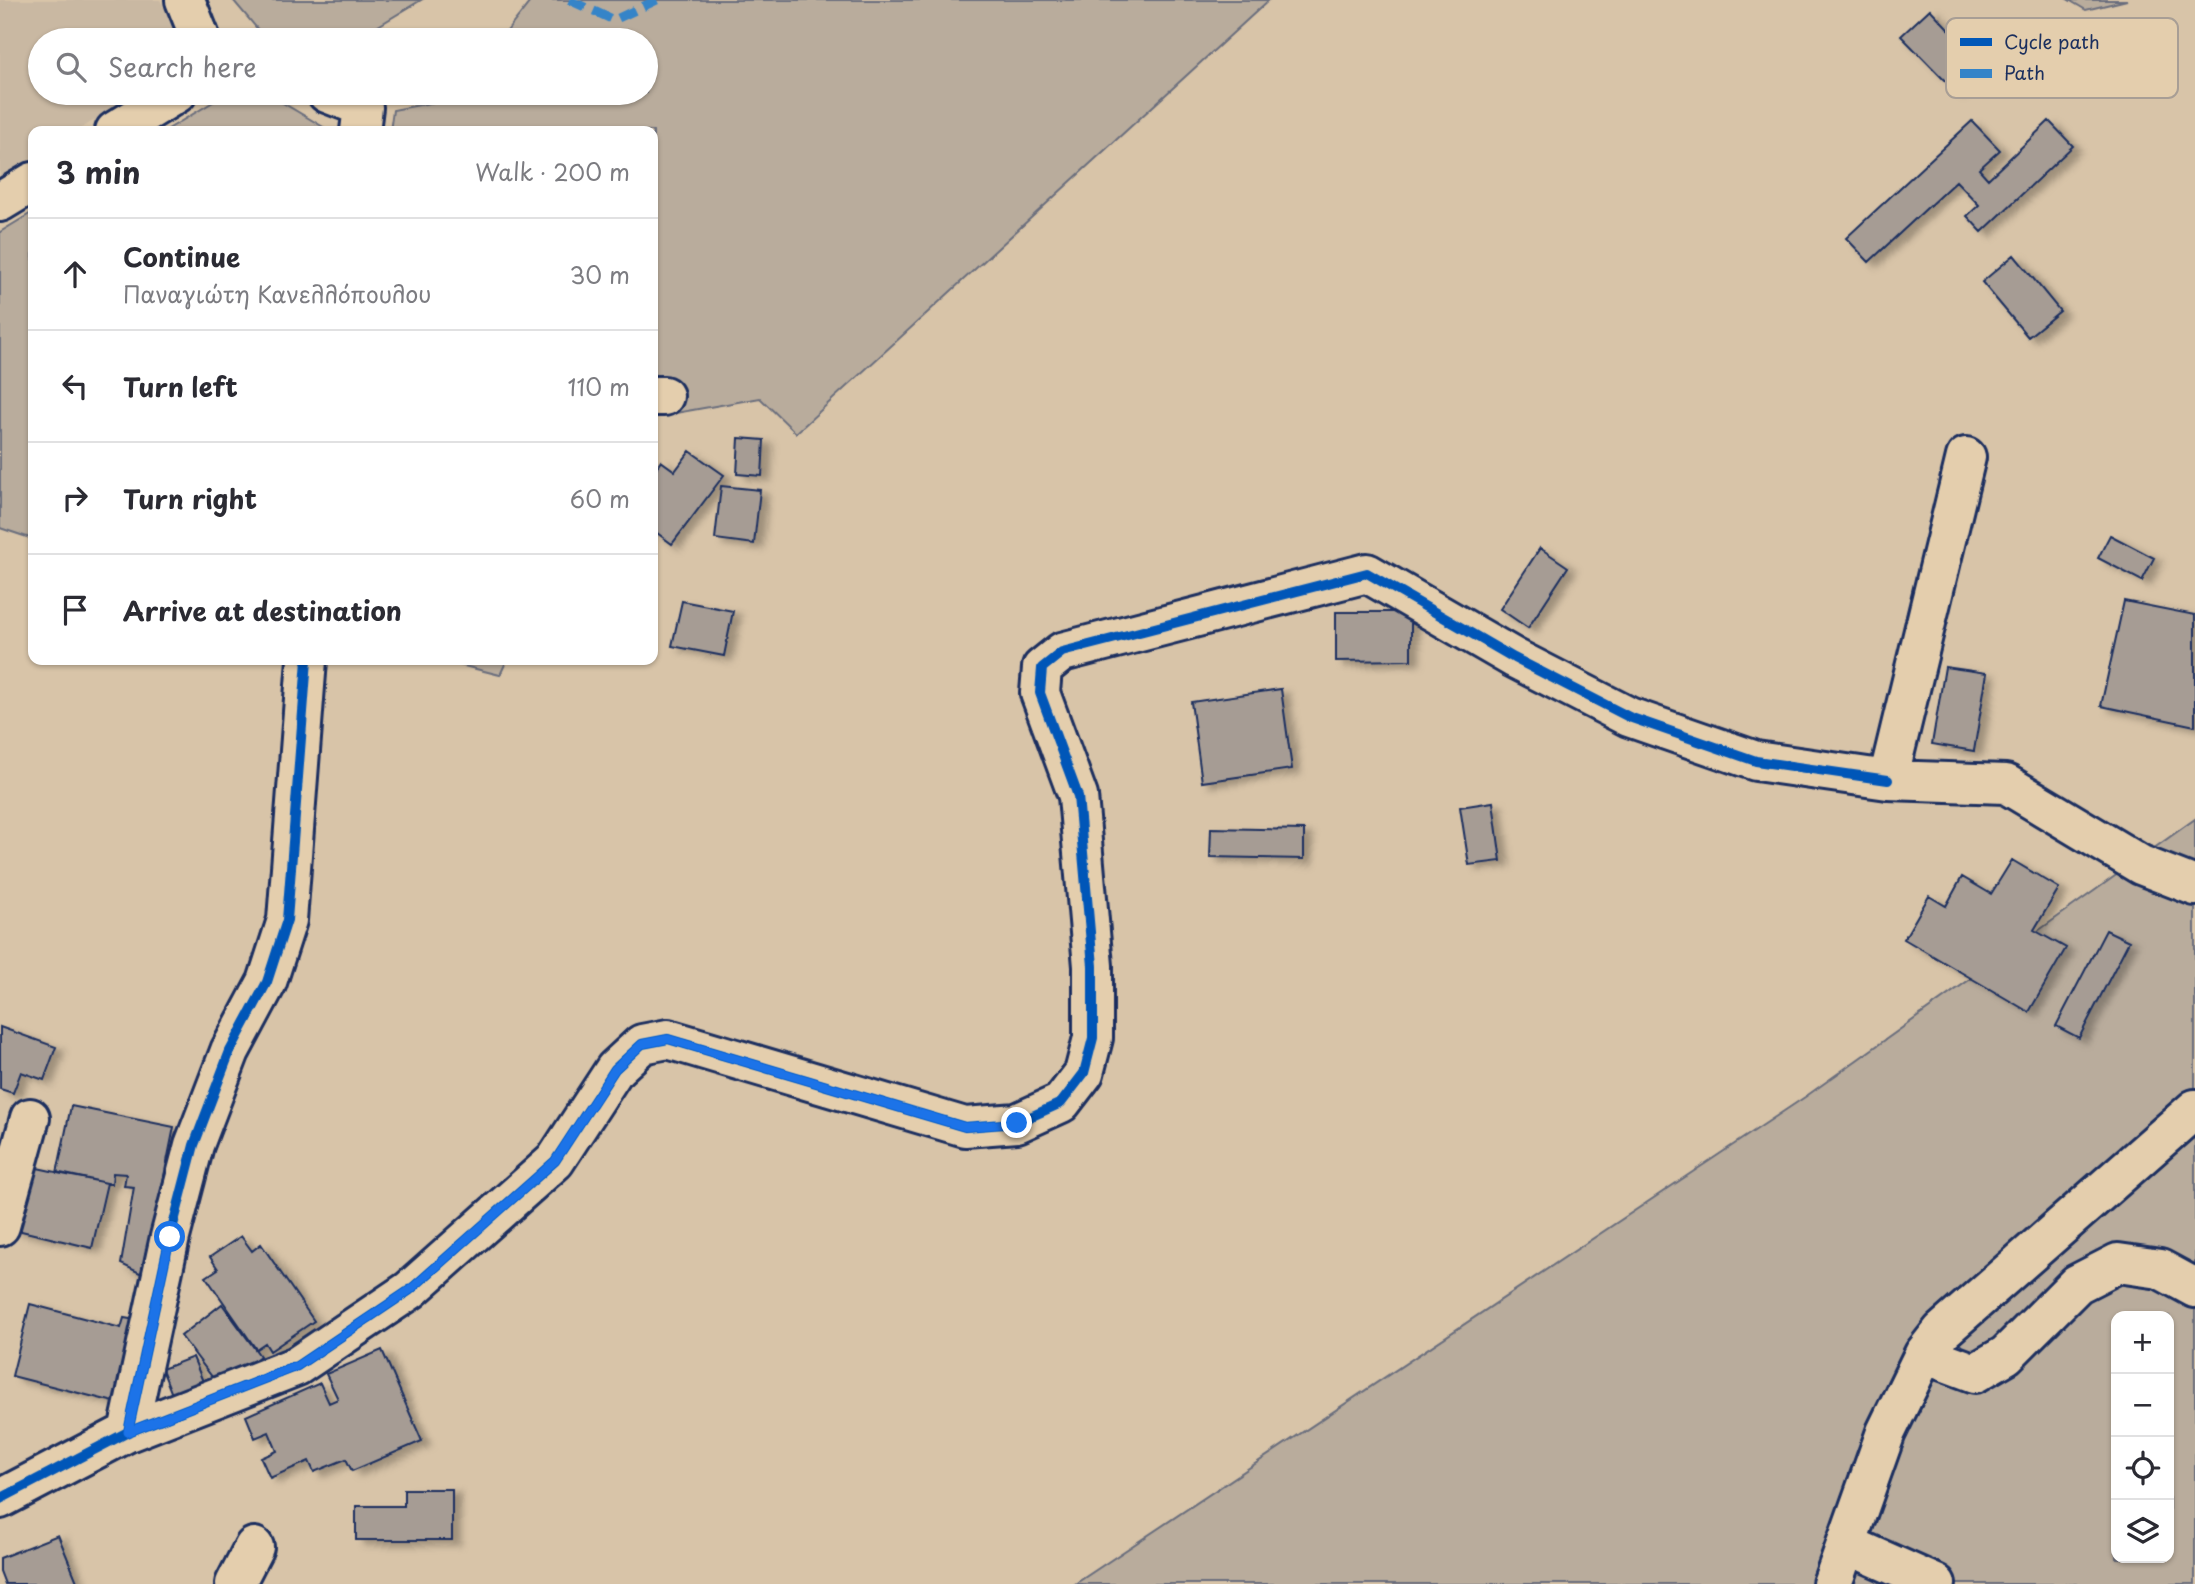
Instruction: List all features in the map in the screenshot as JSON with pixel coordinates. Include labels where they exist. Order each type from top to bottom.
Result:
[{"type":"street","points":[[185,0],[196,28]]},
{"type":"street","points":[[123,126],[157,105]]},
{"type":"street","points":[[358,105],[363,107],[361,126]]},
{"type":"street","points":[[0,202],[28,185]]},
{"type":"street","points":[[1888,780],[1966,457]]},
{"type":"street","points":[[0,1499],[128,1432],[297,1366],[410,1290],[555,1161],[615,1069],[642,1044],[668,1039],[965,1127],[1017,1123],[1061,1102],[1084,1073],[1093,1038],[1093,966],[1078,796],[1040,692],[1042,668],[1062,652],[1367,573],[1514,658],[1629,718],[1756,761],[1888,780],[2006,785],[2141,865],[2195,886]]},
{"type":"street","points":[[128,1432],[170,1237],[194,1145],[230,1051],[267,982],[287,920],[307,665]]},
{"type":"street","points":[[1832,1584],[1886,1432],[1924,1354],[1942,1331],[2195,1109]]},
{"type":"street","points":[[0,1226],[30,1118]]},
{"type":"street","points":[[1924,1354],[1975,1373],[2006,1355],[2077,1284],[2118,1263],[2160,1269],[2195,1288]]},
{"type":"street","points":[[1846,1544],[1936,1584]]},
{"type":"street","points":[[235,1584],[254,1547]]},
{"type":"shaded area","points":[[0,0],[160,0],[174,28],[28,28],[28,105],[120,105],[85,126],[28,126],[28,160],[0,177]]},
{"type":"shaded area","points":[[233,0],[421,0],[375,28],[257,28]]},
{"type":"shaded area","points":[[526,0],[1269,0],[796,433],[760,398],[658,416],[658,126],[391,126],[393,110],[419,105],[658,105],[658,28],[509,28],[529,3]]},
{"type":"shaded area","points":[[2069,0],[2127,0],[2086,10]]},
{"type":"shaded area","points":[[208,105],[286,105],[322,126],[173,126]]},
{"type":"shaded area","points":[[28,215],[28,537],[0,528],[0,232]]},
{"type":"shaded area","points":[[460,665],[505,665],[500,675]]},
{"type":"shaded area","points":[[2195,819],[2195,1584],[1075,1584],[1805,1097]]},
{"type":"building","points":[[1930,9],[1946,26],[1946,82],[1901,36]]},
{"type":"building","points":[[1972,121],[2000,150],[1979,169],[1988,179],[2049,121],[2073,146],[1982,232],[1967,216],[1979,205],[1956,181],[1869,262],[1846,238]]},
{"type":"building","points":[[2014,255],[2060,311],[2028,337],[1982,282]]},
{"type":"building","points":[[739,438],[764,440],[762,476],[737,474]]},
{"type":"building","points":[[690,451],[724,475],[672,544],[658,534],[658,466],[661,461],[675,471]]},
{"type":"building","points":[[721,486],[760,490],[754,544],[715,539]]},
{"type":"building","points":[[2110,535],[2154,558],[2142,581],[2098,558]]},
{"type":"building","points":[[1540,548],[1568,567],[1528,628],[1500,609]]},
{"type":"building","points":[[682,601],[733,611],[724,656],[672,646]]},
{"type":"building","points":[[2124,601],[2195,615],[2195,726],[2101,706]]},
{"type":"building","points":[[1336,612],[1411,612],[1411,660],[1336,661]]},
{"type":"building","points":[[1945,667],[1987,673],[1974,751],[1932,744]]},
{"type":"building","points":[[1281,689],[1292,769],[1202,782],[1191,702]]},
{"type":"building","points":[[1493,802],[1501,861],[1469,865],[1460,807]]},
{"type":"building","points":[[1211,828],[1304,830],[1304,859],[1210,857]]},
{"type":"building","points":[[2012,860],[2059,888],[2034,930],[2066,948],[2029,1012],[1904,939],[1929,896],[1946,906],[1962,877],[1991,894]]},
{"type":"building","points":[[2106,930],[2129,941],[2079,1038],[2056,1026]]},
{"type":"building","points":[[0,1027],[56,1047],[44,1080],[21,1072],[13,1093],[0,1089]]},
{"type":"building","points":[[71,1106],[174,1127],[144,1275],[121,1264],[134,1187],[124,1186],[126,1174],[113,1173],[112,1184],[57,1173]]},
{"type":"building","points":[[28,1166],[107,1183],[92,1248],[13,1229]]},
{"type":"building","points":[[241,1236],[252,1251],[261,1244],[314,1321],[270,1351],[265,1343],[256,1349],[206,1277],[218,1269],[210,1257]]},
{"type":"building","points":[[30,1304],[121,1328],[124,1318],[136,1320],[114,1402],[12,1376]]},
{"type":"building","points":[[222,1304],[260,1356],[219,1386],[181,1336]]},
{"type":"building","points":[[382,1350],[422,1441],[352,1471],[346,1459],[314,1472],[309,1461],[270,1478],[261,1458],[277,1451],[269,1432],[255,1438],[246,1416],[320,1383],[329,1403],[338,1399],[326,1374]]},
{"type":"building","points":[[193,1357],[206,1389],[175,1402],[162,1369]]},
{"type":"building","points":[[404,1489],[452,1489],[452,1540],[356,1540],[356,1506],[404,1506]]},
{"type":"building","points":[[58,1535],[78,1584],[5,1584],[0,1571],[0,1558]]},
{"type":"marked path","points":[[569,0],[614,20],[657,0]]},
{"type":"cycle path","points":[[128,1432],[297,1366],[410,1290],[555,1161],[615,1069],[642,1044],[668,1039],[965,1127],[1017,1123],[1061,1103],[1084,1073],[1093,1038],[1093,966],[1078,796],[1040,693],[1042,668],[1062,652],[1367,573],[1514,658],[1629,717],[1756,761],[1888,780]]},
{"type":"cycle path","points":[[0,1499],[128,1432],[170,1237],[194,1145],[230,1051],[267,982],[287,920],[307,665]]},
{"type":"route","points":[[170,1237],[128,1432],[297,1366],[410,1290],[555,1161],[615,1069],[642,1044],[668,1039],[965,1127],[1017,1123]]}]
